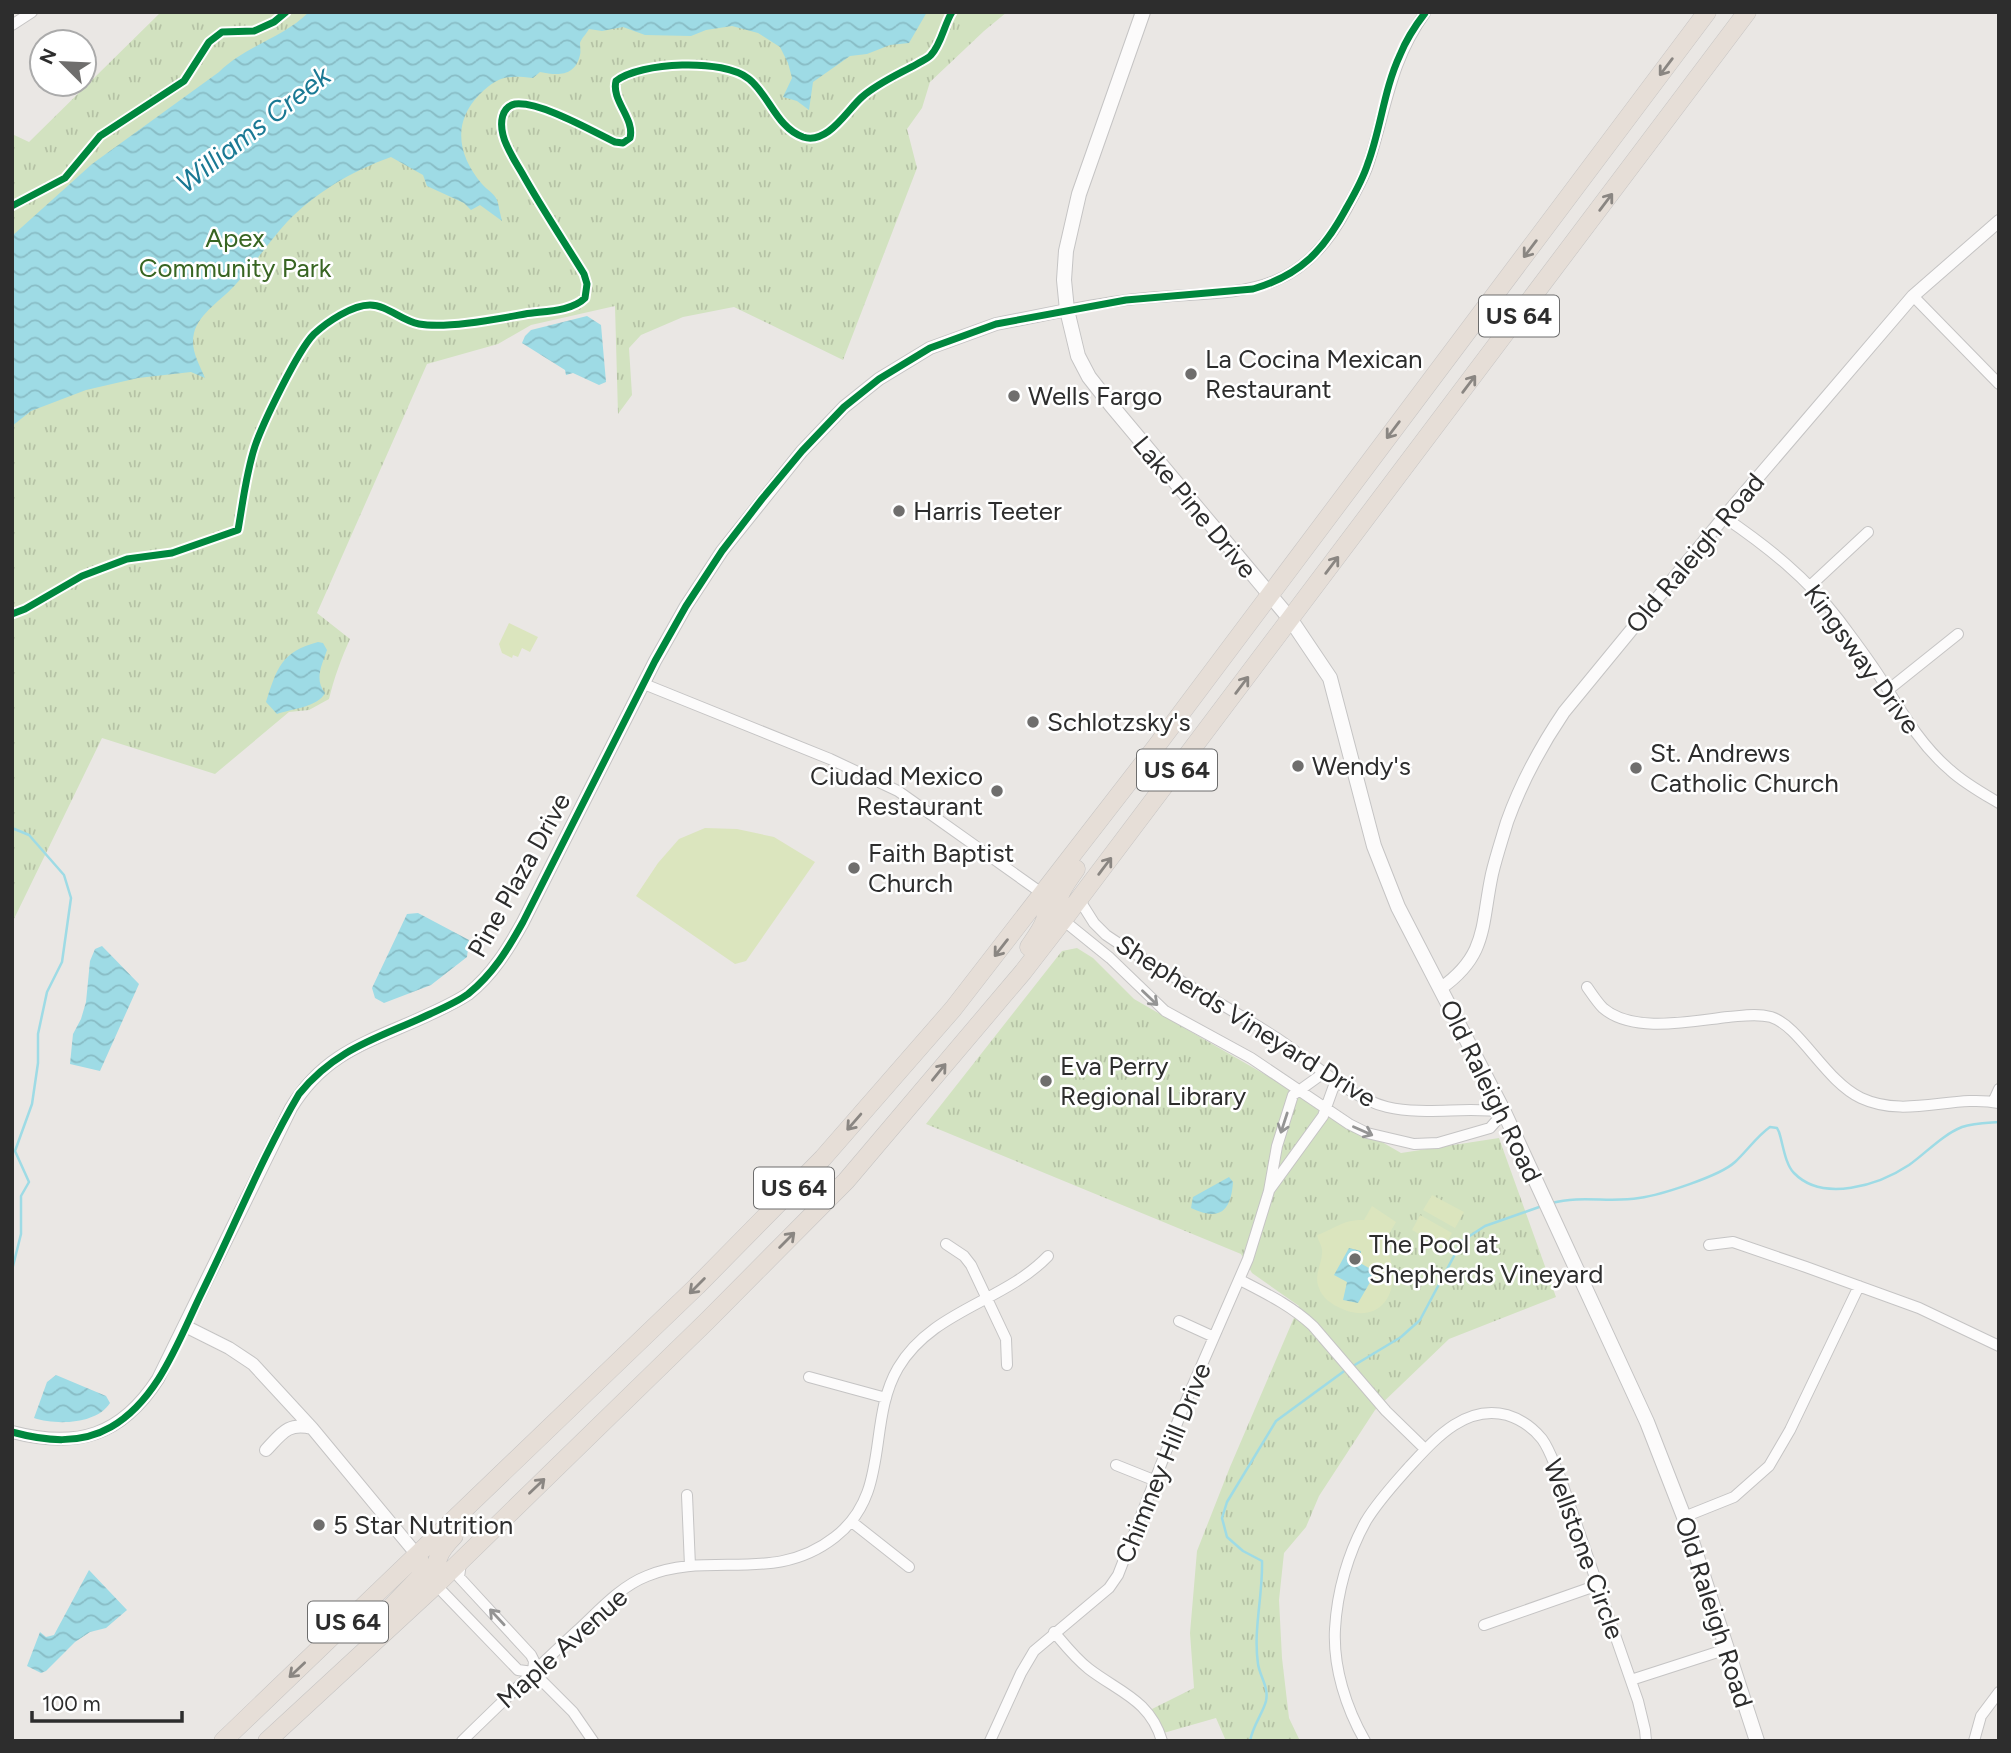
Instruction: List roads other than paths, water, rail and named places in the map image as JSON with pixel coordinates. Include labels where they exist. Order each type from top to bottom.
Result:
[{"type":"highway","name":"US 64","points":[[223,1741],[697,1286],[823,1158],[953,1009],[1043,894],[1707,12]]},
{"type":"highway","name":"US 64","points":[[267,1741],[436,1585],[707,1321],[846,1181],[1023,972],[1747,12]]},
{"type":"highway","points":[[1063,920],[1058,912],[1057,901],[1063,887],[1116,811],[1118,794]]},
{"type":"highway","points":[[964,1042],[1046,920],[1048,908],[1043,894]]},
{"type":"highway","points":[[436,1585],[435,1562],[440,1550],[531,1456],[561,1418]]},
{"type":"highway","points":[[297,1712],[352,1648],[411,1588],[423,1571],[418,1556]]},
{"type":"main road","name":"Lake Pine Drive","points":[[1143,12],[1071,224],[1064,280],[1067,310],[1078,356],[1089,377],[1291,620],[1330,678],[1374,846],[1398,907],[1441,988]]},
{"type":"main road","name":"Old Raleigh Road","points":[[1441,988],[1504,1112],[1647,1422],[1684,1517],[1757,1741]]},
{"type":"street","points":[[12,25],[32,12]]},
{"type":"street","points":[[1067,310],[1126,300],[1253,289],[1282,278],[1306,264],[1333,234],[1358,188],[1369,163],[1396,64],[1406,41],[1425,13]]},
{"type":"street","name":"Old Raleigh Road","points":[[1441,988],[1460,975],[1482,936],[1501,840],[1519,793],[1544,743],[1564,712],[1724,517],[1913,296],[1999,221]]},
{"type":"street","points":[[1913,296],[1999,384]]},
{"type":"street","name":"Pine Plaza Drive","points":[[12,1432],[50,1440],[89,1436],[109,1428],[146,1399],[186,1326],[291,1108],[317,1072],[350,1049],[456,1002],[478,986],[500,962],[686,606],[722,551],[802,452],[844,407],[896,368],[930,348],[1005,321],[1067,310]]},
{"type":"street","name":"Kingsway Drive","points":[[1724,517],[1785,561],[1810,586],[1838,618],[1903,716],[1936,757],[1950,771],[1997,798]]},
{"type":"street","points":[[1810,586],[1868,533]]},
{"type":"street","points":[[1888,690],[1958,634]]},
{"type":"street","points":[[644,684],[837,762],[898,791],[1043,894]]},
{"type":"street","name":"Shepherds Vineyard Drive","points":[[1085,891],[1082,904],[1094,923],[1106,935],[1275,1037],[1356,1095],[1386,1107],[1419,1111],[1475,1108],[1504,1112]]},
{"type":"street","name":"Shepherds Vineyard Drive","points":[[1063,920],[1110,958],[1166,1011],[1251,1058],[1367,1133],[1396,1141],[1429,1145],[1479,1133],[1490,1128],[1504,1112]]},
{"type":"street","points":[[1587,987],[1602,1007],[1611,1013],[1641,1022],[1670,1024],[1752,1014],[1774,1018],[1789,1029],[1836,1082],[1859,1097],[1880,1105],[1907,1107],[1996,1102],[1999,1089]]},
{"type":"street","name":"Chimney Hill Drive","points":[[990,1741],[1028,1660],[1054,1632],[1109,1588],[1118,1575],[1214,1337],[1240,1280],[1269,1191],[1277,1146],[1293,1096],[1325,1072]]},
{"type":"street","name":"Chimney Hill Drive","points":[[1269,1191],[1327,1109],[1336,1080]]},
{"type":"street","points":[[1709,1245],[1732,1242],[1859,1286],[1920,1308],[1999,1346]]},
{"type":"street","points":[[946,1244],[964,1256],[971,1265],[1006,1339],[1007,1365]]},
{"type":"street","name":"Maple Avenue","points":[[462,1741],[621,1592],[646,1576],[690,1566],[775,1564],[791,1560],[822,1546],[852,1522],[872,1479],[886,1398],[905,1356],[928,1332],[964,1308],[1015,1284],[1048,1256]]},
{"type":"street","points":[[1240,1280],[1287,1304],[1314,1326],[1386,1411],[1425,1449]]},
{"type":"street","points":[[1684,1517],[1734,1497],[1769,1466],[1790,1430],[1859,1286]]},
{"type":"street","points":[[1179,1321],[1214,1337]]},
{"type":"street","points":[[186,1326],[253,1364],[312,1428],[418,1556]]},
{"type":"street","points":[[809,1377],[886,1398]]},
{"type":"street","name":"Wellstone Circle","points":[[1365,1741],[1351,1717],[1339,1671],[1335,1631],[1338,1600],[1352,1550],[1365,1522],[1381,1499],[1425,1449],[1453,1424],[1476,1414],[1500,1413],[1531,1428],[1547,1447],[1556,1467],[1631,1680],[1646,1741]]},
{"type":"street","points":[[266,1450],[289,1428],[301,1425],[312,1428]]},
{"type":"street","points":[[1116,1465],[1156,1480]]},
{"type":"street","points":[[687,1495],[690,1566]]},
{"type":"street","points":[[852,1522],[909,1567]]},
{"type":"street","points":[[462,1559],[459,1577],[531,1655],[534,1661],[533,1672]]},
{"type":"street","points":[[436,1585],[519,1670],[533,1672],[573,1712],[593,1741]]},
{"type":"street","points":[[1484,1625],[1598,1585]]},
{"type":"street","points":[[1054,1632],[1088,1668],[1148,1711],[1155,1721],[1162,1741]]},
{"type":"street","points":[[1631,1680],[1727,1648]]},
{"type":"street","points":[[1974,1741],[1981,1716],[1999,1692]]},
{"type":"water","name":"Williams Creek","points":[[309,12],[927,12],[909,43],[890,45],[867,54],[850,56],[813,82],[809,110],[797,101],[783,97],[792,78],[788,63],[780,47],[758,33],[732,26],[706,30],[691,36],[645,35],[623,27],[602,31],[589,29],[580,43],[578,62],[570,71],[560,74],[540,72],[533,78],[509,77],[498,80],[479,95],[465,117],[461,140],[463,151],[474,173],[496,198],[502,221],[480,205],[471,210],[464,203],[427,186],[423,175],[391,157],[335,184],[298,211],[236,284],[201,319],[194,333],[193,345],[205,378],[191,372],[138,378],[86,390],[31,411],[12,426],[12,236],[92,164],[229,63],[288,29]]},
{"type":"water","points":[[587,316],[601,325],[606,382],[599,385],[573,373],[566,375],[565,370],[522,343],[531,330]]},
{"type":"water","points":[[318,642],[323,643],[327,650],[319,677],[325,693],[317,701],[277,714],[266,702],[282,663],[296,651]]},
{"type":"water","points":[[418,913],[469,940],[467,957],[431,985],[384,1003],[375,998],[372,988],[407,914]]},
{"type":"water","points":[[102,946],[139,984],[100,1071],[70,1064],[73,1034],[86,1002],[90,961],[95,949]]},
{"type":"water","points":[[1229,1177],[1233,1182],[1232,1193],[1221,1212],[1209,1214],[1191,1208],[1193,1197]]},
{"type":"water","points":[[1349,1248],[1361,1251],[1360,1263],[1376,1272],[1358,1303],[1343,1300],[1347,1282],[1334,1275]]},
{"type":"water","points":[[56,1375],[106,1396],[110,1403],[95,1416],[75,1421],[53,1422],[34,1418],[47,1382]]},
{"type":"water","points":[[89,1570],[127,1610],[106,1628],[90,1632],[75,1642],[46,1671],[41,1673],[27,1666],[40,1632],[46,1637],[54,1635]]},
{"type":"waterway","points":[[12,828],[29,835],[64,875],[71,898],[62,962],[47,992],[38,1034],[38,1063],[32,1104],[15,1151],[29,1182],[21,1196],[21,1234],[12,1270]]},
{"type":"waterway","points":[[1552,1203],[1639,1198],[1690,1184],[1735,1162],[1770,1127],[1777,1128],[1786,1159],[1794,1173],[1806,1182],[1820,1187],[1851,1188],[1897,1172],[1962,1127],[1999,1122]]},
{"type":"waterway","points":[[1353,1366],[1401,1337],[1420,1320],[1462,1241],[1485,1226],[1542,1206]]},
{"type":"waterway","points":[[1250,1741],[1267,1696],[1257,1651],[1262,1561],[1243,1551],[1227,1537],[1222,1518],[1227,1502],[1276,1421],[1347,1369]]},
{"type":"place","name":"La Cocina Mexican Restaurant","points":[[1191,374]]},
{"type":"place","name":"Wells Fargo","points":[[1014,396]]},
{"type":"place","name":"Harris Teeter","points":[[899,511]]},
{"type":"place","name":"Schlotzsky's","points":[[1033,722]]},
{"type":"place","name":"Wendy's","points":[[1298,766]]},
{"type":"place","name":"St. Andrews Catholic Church","points":[[1636,768]]},
{"type":"place","name":"Ciudad Mexico Restaurant","points":[[997,791]]},
{"type":"place","name":"Faith Baptist Church","points":[[854,868]]},
{"type":"place","name":"Eva Perry Regional Library","points":[[1046,1081]]},
{"type":"place","name":"The Pool at Shepherds Vineyard","points":[[1355,1259]]},
{"type":"place","name":"5 Star Nutrition","points":[[319,1525]]},
{"type":"park label","name":"Apex Community Park","points":[[235,253]]}]
